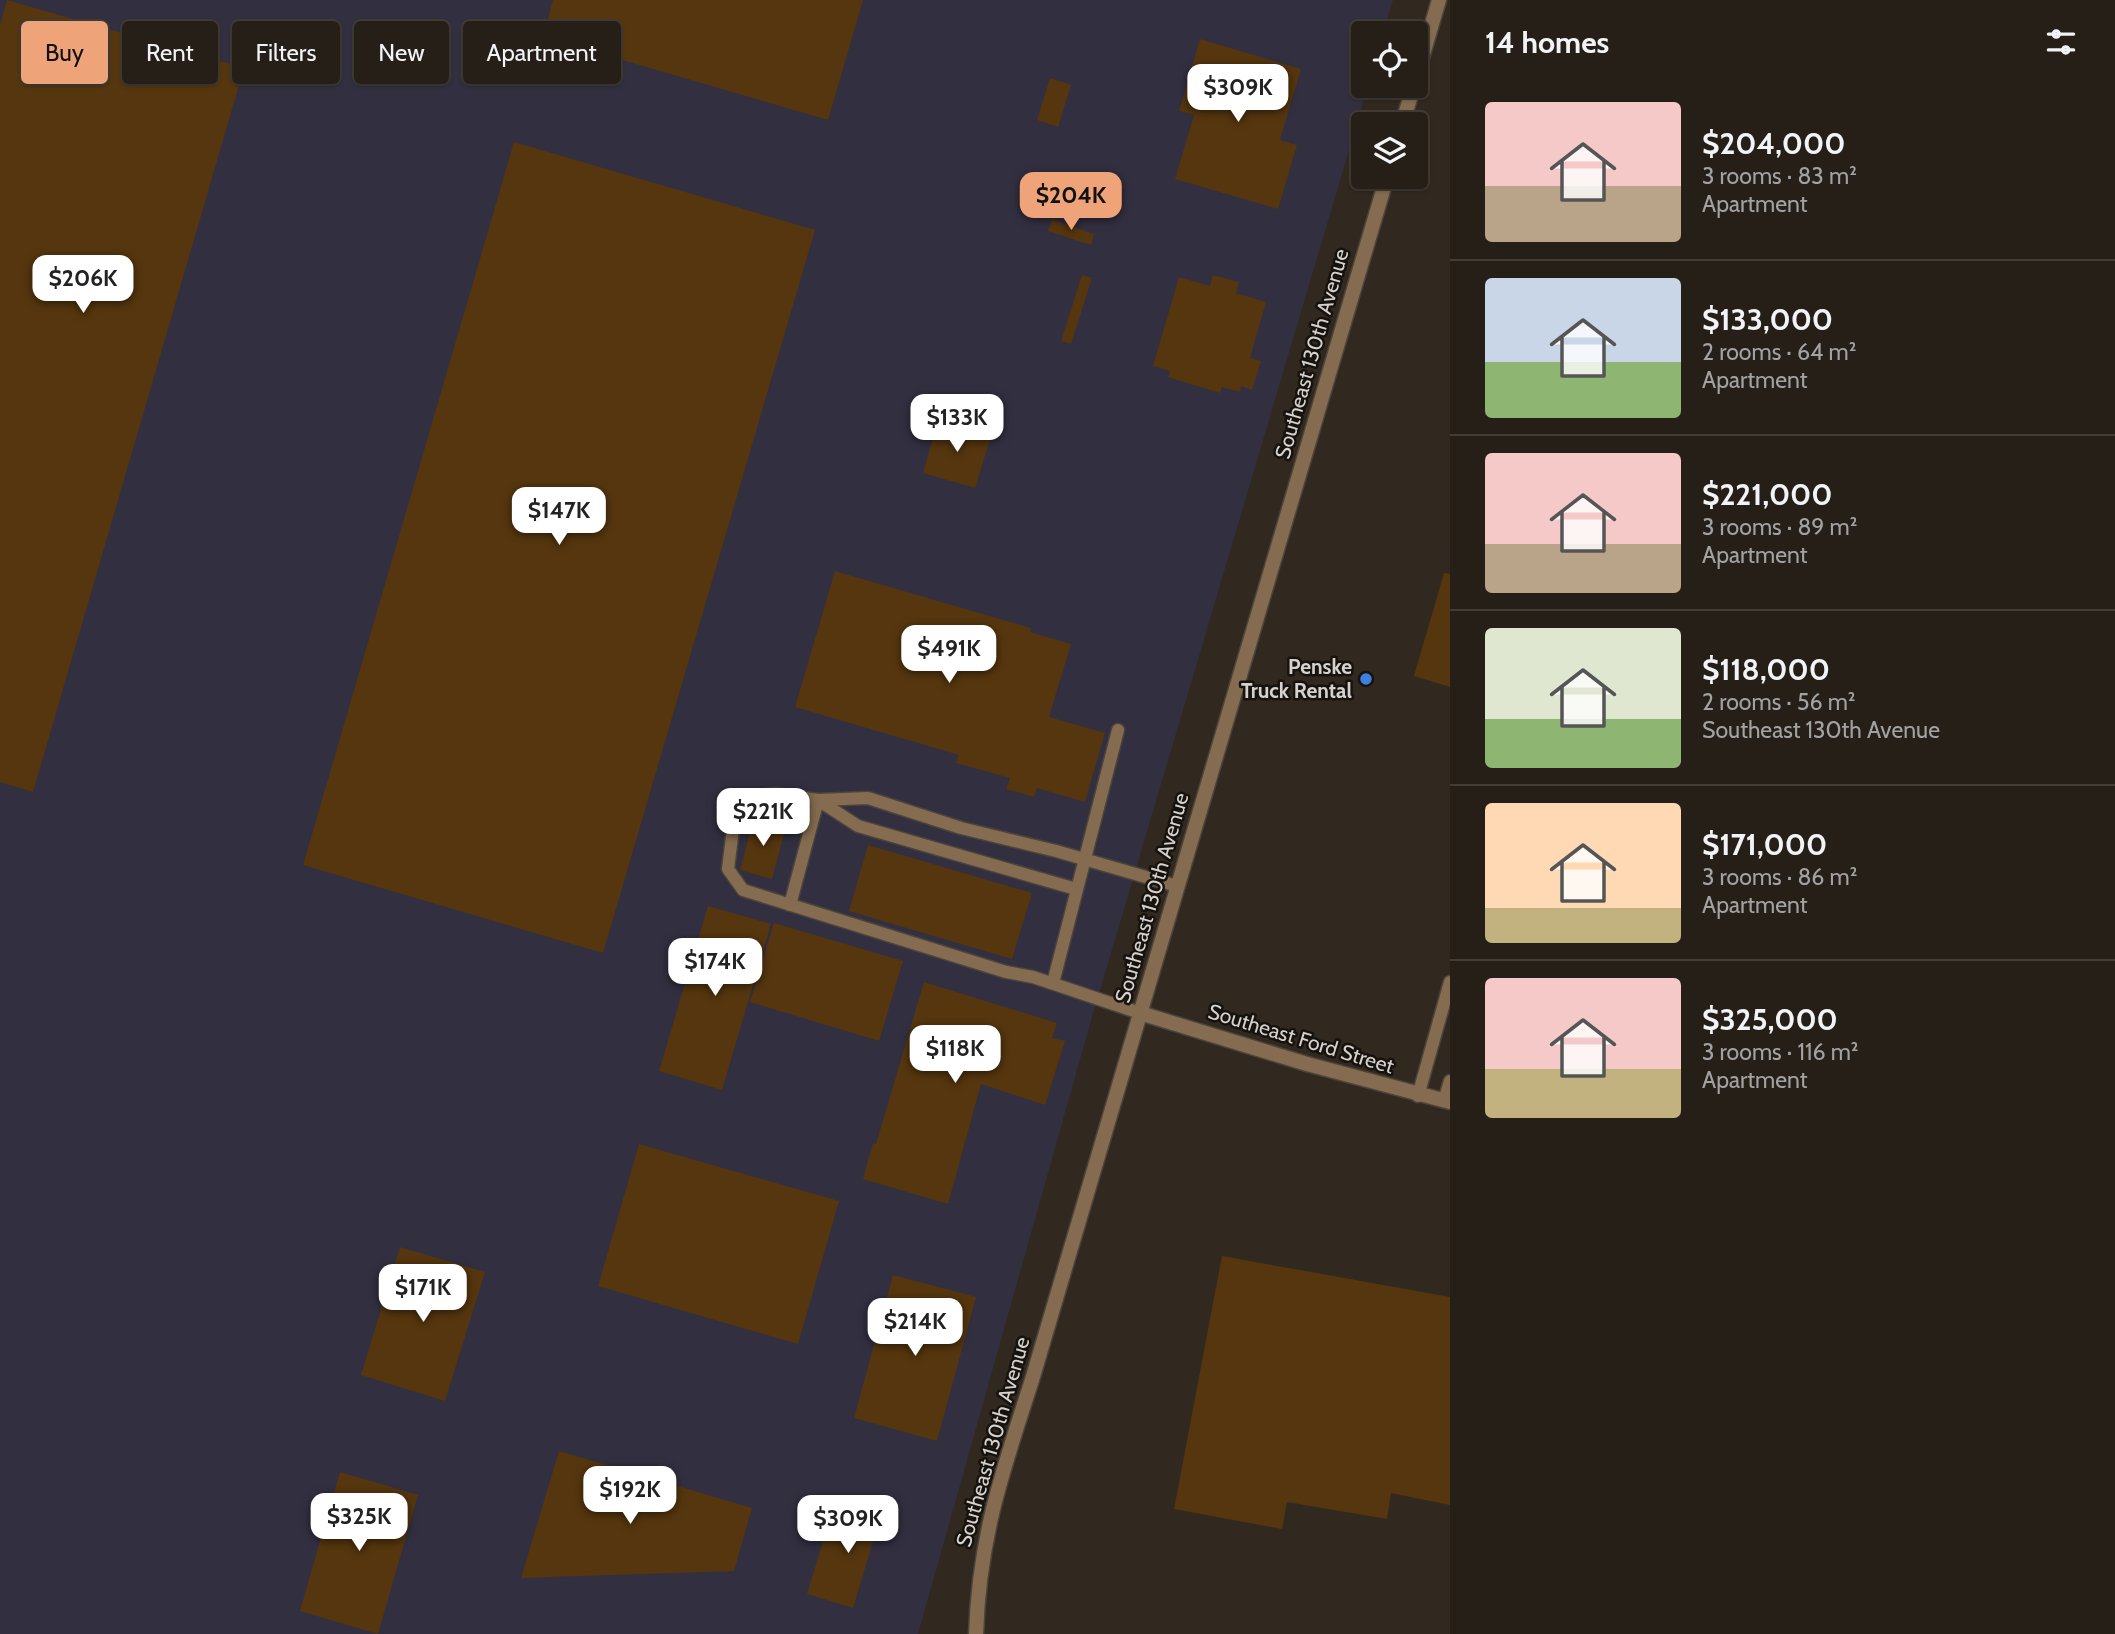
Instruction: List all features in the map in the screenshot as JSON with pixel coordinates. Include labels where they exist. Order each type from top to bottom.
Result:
[{"type":"street","points":[[1428,37],[1439,0]]},
{"type":"street","name":"Southeast 130th Avenue","points":[[976,1634],[981,1557],[992,1507],[1383,189]]},
{"type":"street","name":"Southeast Ford Street","points":[[1140,1013],[1418,1096],[1447,1102]]},
{"type":"lane","points":[[1053,983],[1118,730]]},
{"type":"lane","points":[[1140,1013],[1053,983],[939,953],[743,890],[727,869],[733,828],[747,797],[776,794],[818,800],[868,798],[961,828],[1177,886]]},
{"type":"lane","points":[[818,800],[858,826],[1076,889]]},
{"type":"lane","points":[[790,905],[818,800]]},
{"type":"lane","points":[[1418,1096],[1450,982]]},
{"type":"lane","points":[[1447,1102],[1450,1081]]},
{"type":"shaded area","points":[[0,0],[1393,0],[1387,21],[1351,21],[1351,98],[1364,98],[1360,112],[1351,112],[1351,143],[1092,1017],[918,1634],[0,1634]]},
{"type":"building","points":[[7,0],[80,21],[21,21],[21,84],[108,84],[108,29],[122,33],[122,84],[218,84],[218,61],[232,65],[232,84],[239,84],[33,792],[0,782],[0,25]]},
{"type":"building","points":[[553,0],[863,0],[828,120],[621,60],[621,21],[547,21]]},
{"type":"building","points":[[1200,39],[1301,69],[1280,140],[1297,145],[1278,209],[1175,179],[1194,115],[1179,111]]},
{"type":"building","points":[[1050,78],[1071,85],[1058,127],[1037,120]]},
{"type":"building","points":[[514,142],[815,230],[603,953],[303,865]]},
{"type":"building","points":[[1052,220],[1094,234],[1091,245],[1048,231]]},
{"type":"building","points":[[1082,275],[1092,278],[1071,344],[1061,341]]},
{"type":"building","points":[[1213,275],[1239,282],[1236,293],[1266,302],[1250,358],[1261,361],[1252,390],[1241,386],[1240,392],[1222,387],[1220,393],[1168,377],[1170,371],[1153,366],[1179,277],[1210,286]]},
{"type":"building","points":[[981,398],[1000,403],[995,422],[975,417]]},
{"type":"building","points":[[938,420],[991,436],[975,488],[923,473]]},
{"type":"building","points":[[835,571],[1031,628],[1030,632],[1071,644],[1049,717],[1105,733],[1085,802],[1037,788],[1034,797],[1006,789],[1010,778],[956,763],[959,755],[795,707]]},
{"type":"building","points":[[1444,573],[1450,574],[1450,687],[1414,676]]},
{"type":"building","points":[[754,818],[786,827],[772,879],[740,870]]},
{"type":"building","points":[[868,845],[1032,893],[1012,959],[849,911]]},
{"type":"building","points":[[708,906],[771,924],[722,1090],[659,1071]]},
{"type":"building","points":[[774,923],[903,961],[879,1041],[750,1002]]},
{"type":"building","points":[[924,982],[1057,1023],[1052,1038],[1065,1041],[1045,1105],[981,1084],[948,1204],[863,1179]]},
{"type":"building","points":[[639,1144],[839,1201],[798,1344],[598,1286]]},
{"type":"building","points":[[400,1247],[485,1272],[445,1401],[361,1375]]},
{"type":"building","points":[[1222,1256],[1450,1297],[1450,1505],[1391,1493],[1387,1519],[1287,1502],[1282,1529],[1174,1509]]},
{"type":"building","points":[[893,1275],[976,1297],[937,1441],[854,1418]]},
{"type":"building","points":[[559,1451],[752,1508],[734,1571],[521,1578]]},
{"type":"building","points":[[340,1472],[418,1495],[378,1634],[300,1611]]},
{"type":"building","points":[[863,1505],[896,1514],[889,1539],[875,1535],[853,1608],[807,1594],[831,1515],[857,1523]]},
{"type":"place","name":"Penske Truck Rental","points":[[1366,679]]}]
